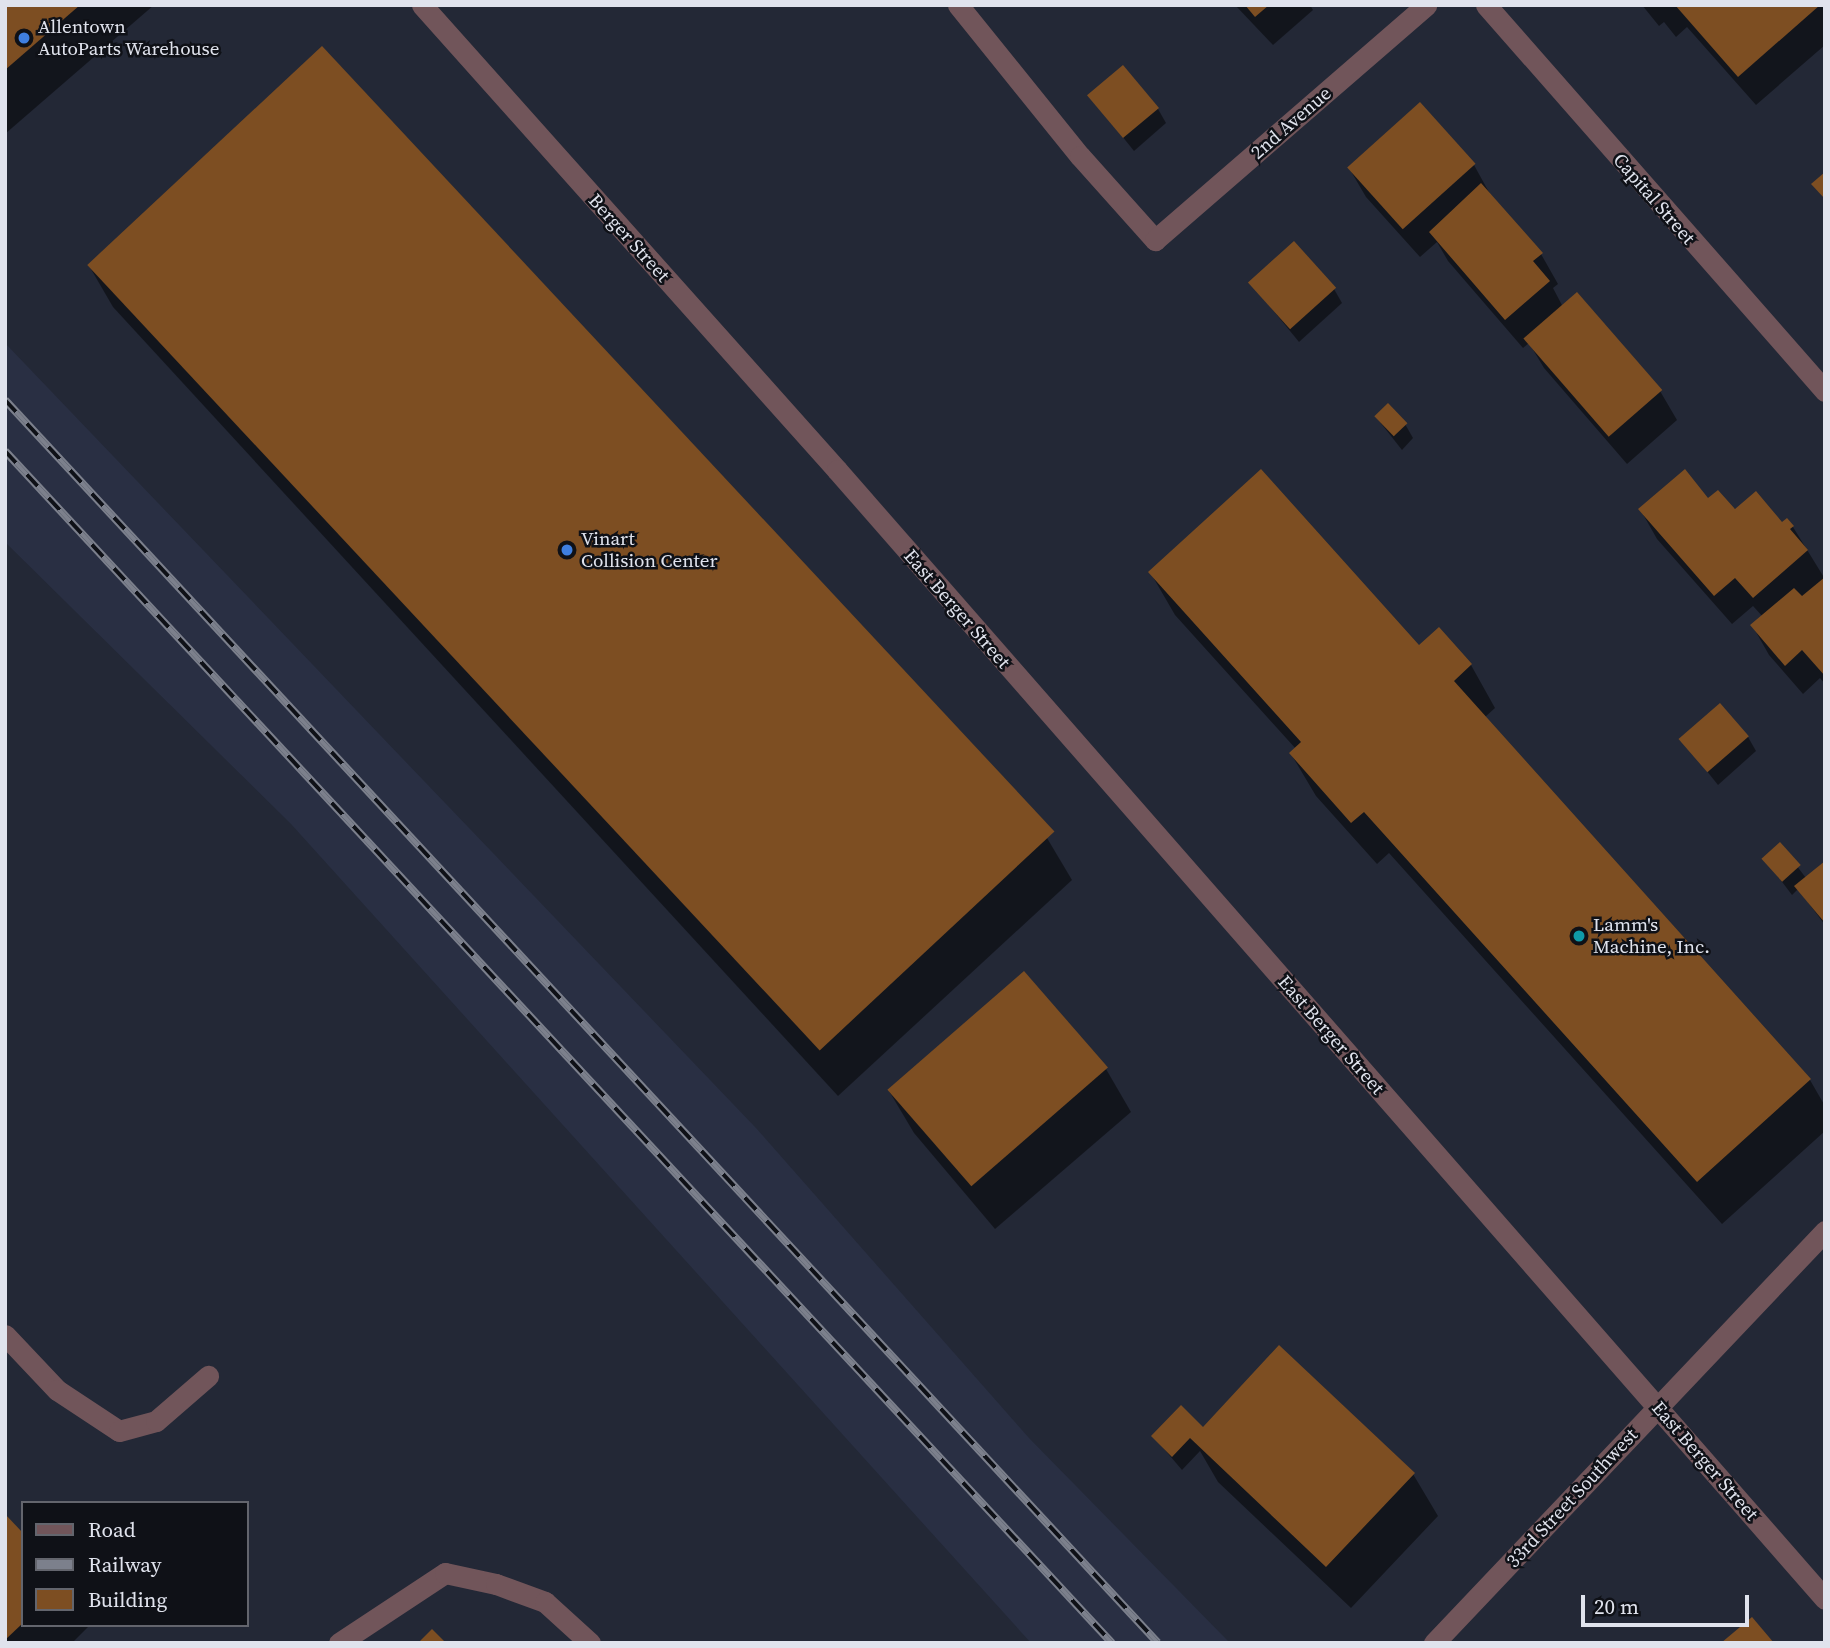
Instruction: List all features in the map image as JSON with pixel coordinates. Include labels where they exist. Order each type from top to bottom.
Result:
[{"type":"street","name":"Berger Street","points":[[422,5],[837,470]]},
{"type":"street","name":"2nd Avenue","points":[[958,5],[1080,156],[1156,240],[1426,5]]},
{"type":"street","name":"Capital Street","points":[[1486,5],[1825,391]]},
{"type":"street","name":"East Berger Street","points":[[837,470],[1659,1406],[1825,1599]]},
{"type":"street","name":"33rd Street Southwest","points":[[1434,1643],[1825,1231]]},
{"type":"street","points":[[5,1335],[57,1390],[119,1431],[156,1421],[208,1376]]},
{"type":"street","points":[[339,1643],[445,1573],[496,1584],[545,1602],[590,1643]]},
{"type":"shaded area","points":[[5,343],[756,1128],[1029,1438],[1230,1643],[1031,1643],[291,824],[5,542]]},
{"type":"building","name":"Allentown AutoParts Warehouse","points":[[5,5],[80,5],[5,70]]},
{"type":"building","points":[[1245,5],[1269,5],[1255,17]]},
{"type":"building","points":[[1675,5],[1820,5],[1738,77]]},
{"type":"building","name":"Vinart Collision Center","points":[[322,46],[1054,831],[820,1050],[87,265]]},
{"type":"building","points":[[1123,65],[1159,108],[1123,138],[1087,95]]},
{"type":"building","points":[[1420,102],[1476,164],[1403,229],[1347,168]]},
{"type":"building","points":[[1825,172],[1825,199],[1811,184]]},
{"type":"building","points":[[1481,183],[1543,253],[1533,261],[1550,281],[1505,320],[1429,232]]},
{"type":"building","points":[[1294,241],[1336,288],[1290,329],[1248,282]]},
{"type":"building","points":[[1577,292],[1662,390],[1609,437],[1523,339]]},
{"type":"building","points":[[1388,403],[1407,423],[1394,436],[1374,416]]},
{"type":"building","name":"Lamm's Machine, Inc.","points":[[1261,469],[1419,645],[1439,627],[1472,664],[1454,681],[1811,1079],[1697,1182],[1364,812],[1351,823],[1289,753],[1301,742],[1148,572]]},
{"type":"building","points":[[1685,469],[1708,498],[1718,490],[1735,509],[1756,491],[1782,522],[1787,518],[1794,526],[1790,529],[1808,550],[1753,598],[1735,578],[1714,596],[1638,509]]},
{"type":"building","points":[[1825,577],[1825,676],[1802,650],[1785,666],[1750,625],[1794,588],[1802,596]]},
{"type":"building","points":[[1720,703],[1749,736],[1707,772],[1678,739]]},
{"type":"building","points":[[1780,842],[1801,865],[1782,882],[1761,859]]},
{"type":"building","points":[[1825,861],[1825,923],[1794,886]]},
{"type":"building","points":[[1024,971],[1108,1068],[971,1186],[887,1090]]},
{"type":"building","points":[[1279,1345],[1415,1473],[1326,1567],[1190,1438],[1172,1457],[1151,1436],[1181,1405],[1203,1427]]},
{"type":"building","points":[[5,1514],[21,1531],[21,1625],[5,1640]]},
{"type":"building","points":[[1752,1617],[1774,1643],[1721,1643]]},
{"type":"building","points":[[432,1629],[446,1643],[418,1643]]},
{"type":"railway","points":[[5,400],[1158,1643]]},
{"type":"railway","points":[[5,451],[1112,1643]]},
{"type":"place","name":"Allentown AutoParts Warehouse","points":[[24,38]]},
{"type":"place","name":"Vinart Collision Center","points":[[567,550]]},
{"type":"place","name":"Lamm's Machine, Inc.","points":[[1579,936]]}]
